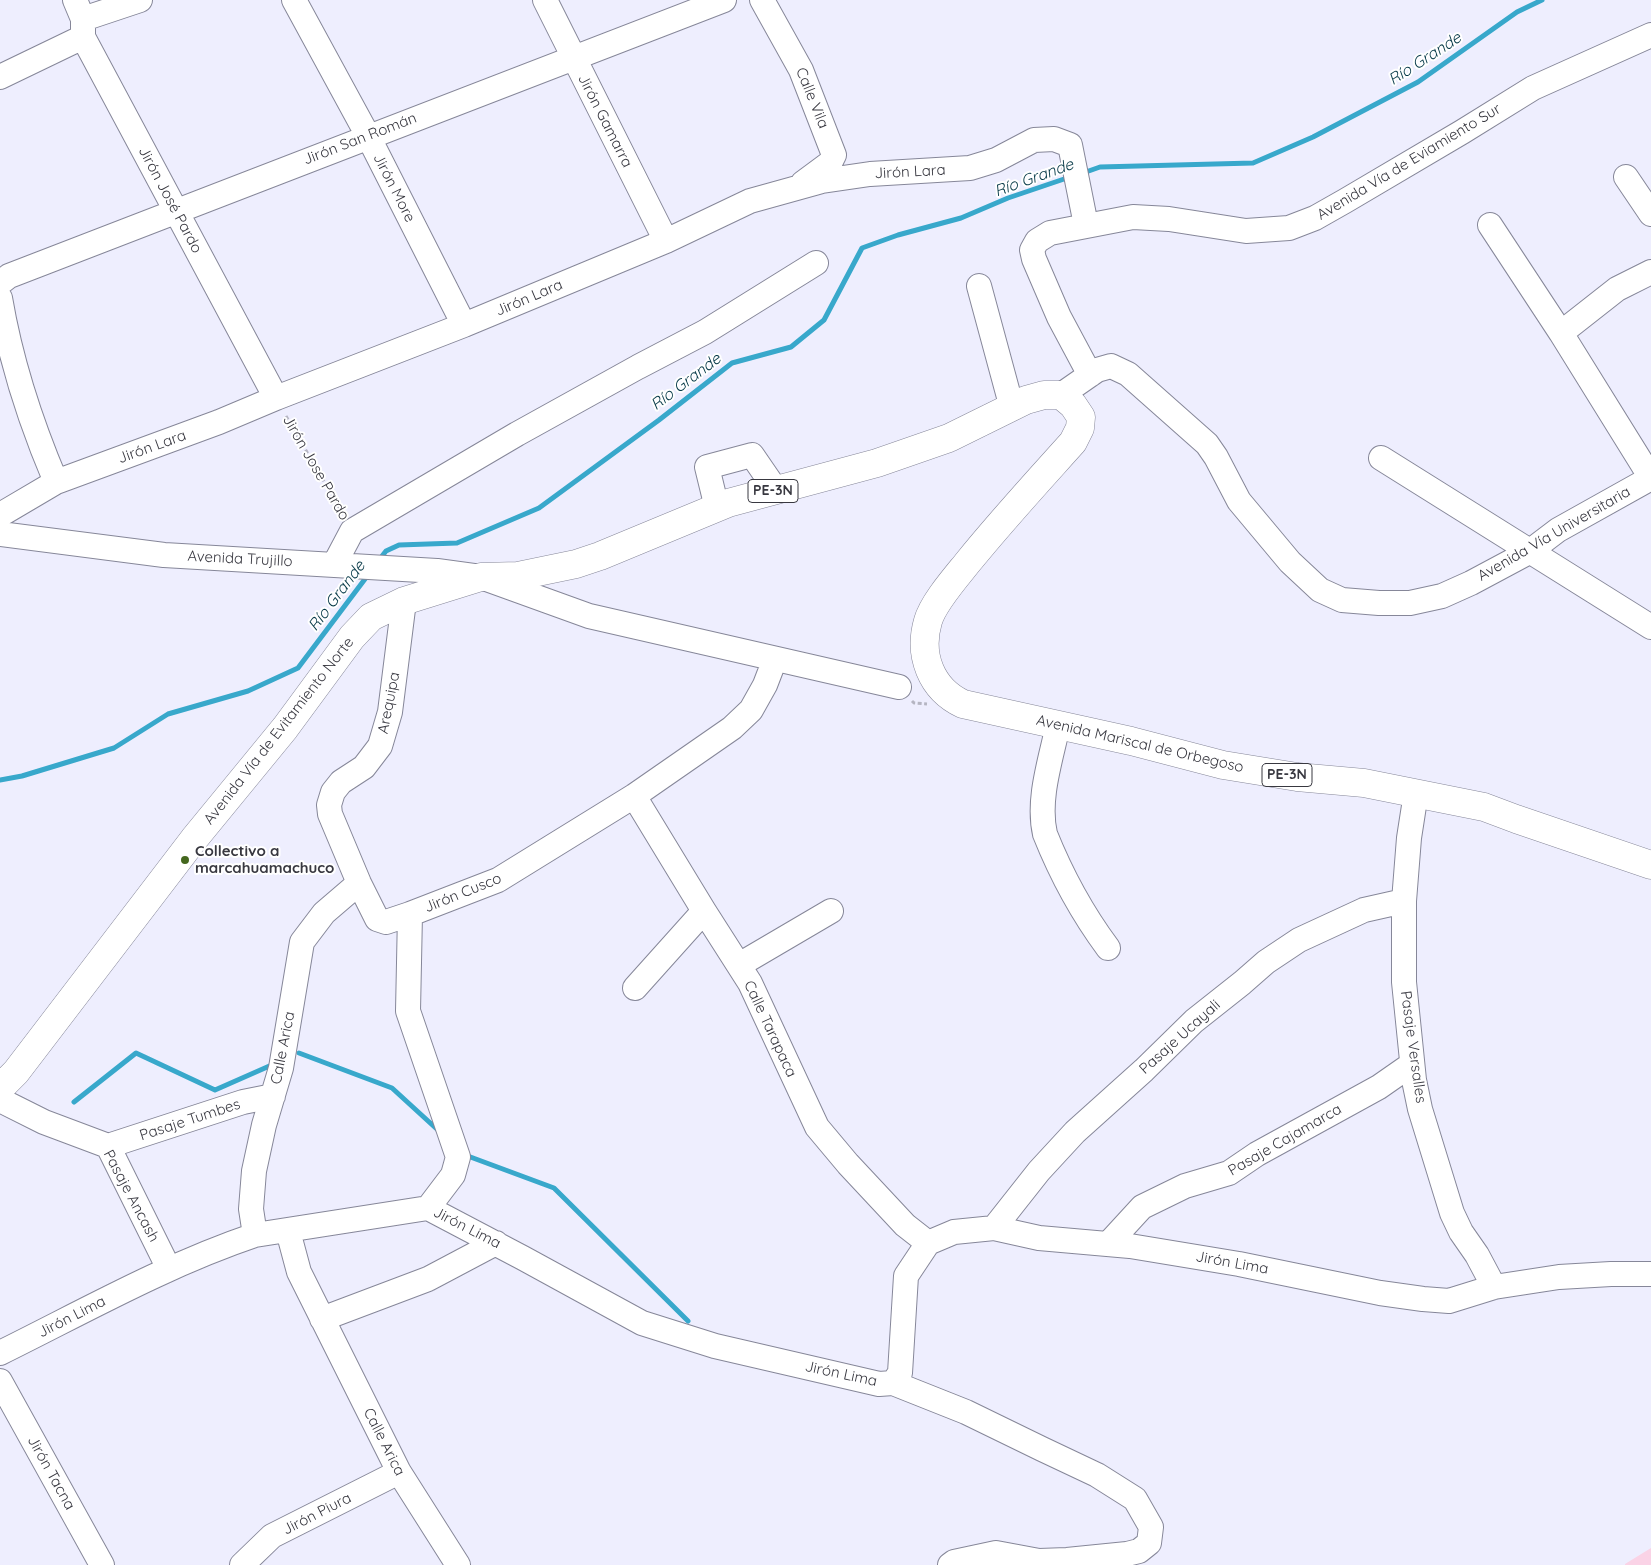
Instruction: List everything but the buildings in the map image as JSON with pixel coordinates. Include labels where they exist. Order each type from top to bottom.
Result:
[{"type":"highway","name":"PE-3N","points":[[481,576],[518,576],[576,564],[717,508],[776,490],[877,464],[950,438],[1026,400],[1044,395],[1061,395]]},
{"type":"highway","name":"Avenida Mariscal de Orbegoso","points":[[1061,395],[1073,404],[1081,417],[1080,428],[1073,442],[1002,520],[946,589],[928,620],[924,642],[926,660],[931,674],[950,698],[963,704],[1131,741],[1223,765],[1297,777],[1364,783],[1484,806],[1516,820],[1651,865]]},
{"type":"highway","name":"Avenida Vía de Evitamiento Norte","points":[[0,1088],[16,1072],[194,839],[285,728],[352,638],[371,617],[404,600],[481,576]]},
{"type":"street","points":[[0,77],[81,19],[140,0]]},
{"type":"street","name":"Jirón More","points":[[294,0],[368,136],[464,325]]},
{"type":"street","name":"Jirón Gamarra","points":[[545,0],[666,242]]},
{"type":"street","name":"Jirón San Román","points":[[0,283],[9,276],[176,210],[724,0]]},
{"type":"street","name":"Calle Vila","points":[[762,0],[802,70],[834,155],[830,163],[797,187]]},
{"type":"street","name":"Jirón José Pardo","points":[[81,19],[176,210],[276,398]]},
{"type":"street","name":"Avenida Vía de Eviamiento Sur","points":[[1090,375],[1059,317],[1034,259],[1032,250],[1038,241],[1050,233],[1084,218],[1133,216],[1169,219],[1246,231],[1289,228],[1315,218],[1345,201],[1533,88],[1651,35]]},
{"type":"street","name":"Jirón Lara","points":[[0,515],[56,482],[219,422],[464,325],[666,242],[750,201],[797,187],[822,181],[870,174],[970,168],[996,160],[1034,140],[1054,138],[1070,145],[1084,218]]},
{"type":"street","points":[[1626,178],[1651,214]]},
{"type":"street","points":[[1490,226],[1561,333],[1651,478]]},
{"type":"street","points":[[352,531],[526,429],[705,332],[816,263]]},
{"type":"street","points":[[1561,333],[1617,289],[1651,272]]},
{"type":"street","points":[[979,286],[1012,408]]},
{"type":"street","points":[[0,298],[3,332],[18,383],[35,433],[56,482]]},
{"type":"street","name":"Avenida Vía Universitaria","points":[[1061,395],[1097,370],[1111,366],[1128,374],[1207,444],[1239,501],[1290,562],[1320,590],[1342,600],[1379,603],[1410,602],[1442,596],[1529,552],[1558,530],[1651,478]]},
{"type":"street","points":[[717,508],[706,470],[707,467],[752,455],[776,490]]},
{"type":"street","points":[[1381,458],[1651,627]]},
{"type":"street","name":"Jirón Jose Pardo","points":[[338,565],[352,531]]},
{"type":"street","name":"Avenida Trujillo","points":[[0,534],[164,555],[437,571],[481,576],[589,616],[899,687]]},
{"type":"street","name":"Arequipa","points":[[404,600],[390,712],[380,746],[364,767],[341,782],[333,792],[328,804],[330,814],[359,883],[378,919],[386,922],[410,914]]},
{"type":"street","name":"Jirón Cusco","points":[[428,1208],[453,1175],[458,1157],[408,1011],[410,914],[498,880],[634,796],[732,728],[751,710],[765,686],[775,659]]},
{"type":"street","points":[[1058,725],[1043,801],[1042,812],[1045,834],[1088,920],[1108,948]]},
{"type":"street","name":"Pasaje Versalles","points":[[1416,793],[1404,901],[1404,982],[1412,1064],[1420,1109],[1452,1213],[1461,1232],[1477,1255],[1494,1287]]},
{"type":"street","name":"Calle Tarapaca","points":[[634,796],[750,983],[817,1127],[848,1164],[905,1225],[928,1244]]},
{"type":"street","name":"Calle Arica","points":[[255,1235],[251,1209],[254,1171],[264,1125],[282,1068],[302,942],[324,913],[359,883]]},
{"type":"street","name":"Pasaje Ucayali","points":[[994,1228],[1039,1171],[1075,1132],[1144,1070],[1194,1020],[1266,962],[1299,940],[1364,910],[1404,901]]},
{"type":"street","points":[[635,988],[704,911]]},
{"type":"street","points":[[739,965],[832,911]]},
{"type":"street","name":"Pasaje Cajamarca","points":[[1108,1244],[1142,1207],[1185,1186],[1229,1173],[1257,1154],[1379,1087],[1412,1064]]},
{"type":"street","name":"Pasaje Tumbes","points":[[108,1146],[244,1102],[273,1096]]},
{"type":"street","name":"Pasaje Ancash","points":[[0,1100],[44,1122],[108,1146],[169,1269]]},
{"type":"street","name":"Jirón Lima","points":[[0,1354],[169,1269],[255,1235],[428,1208],[642,1323],[715,1346],[879,1384],[892,1383],[900,1373],[906,1276],[928,1244],[954,1232],[994,1228],[1039,1238],[1130,1246],[1239,1264],[1380,1293],[1449,1301],[1494,1287],[1559,1276],[1651,1274]]},
{"type":"street","name":"Calle Arica","points":[[288,1231],[299,1272],[399,1472],[458,1565]]},
{"type":"street","points":[[322,1319],[428,1279],[496,1243]]},
{"type":"street","name":"Jirón Tacna","points":[[0,1381],[102,1565]]},
{"type":"street","points":[[892,1383],[966,1412],[1097,1475],[1135,1498],[1151,1527],[1149,1543],[1140,1551],[1127,1554],[1039,1561],[996,1553],[954,1562],[950,1565]]},
{"type":"street","name":"Jirón Piura","points":[[242,1565],[272,1536],[399,1472]]},
{"type":"path","name":"Jirón Jose Pardo","points":[[276,398],[352,531]]},
{"type":"shaded area","points":[[1651,1548],[1651,1565],[1625,1565],[1625,1564]]},
{"type":"waterway","name":"Río Grande","points":[[1083,173],[1100,167],[1253,163],[1313,137],[1418,82],[1517,12],[1542,0]]},
{"type":"waterway","name":"Río Grande","points":[[379,560],[386,551],[399,545],[457,543],[539,508],[659,420],[732,363],[791,347],[824,320],[862,248],[898,235],[961,218],[1008,198],[1070,177]]},
{"type":"waterway","name":"Río Grande","points":[[0,780],[22,776],[114,748],[168,714],[248,691],[298,668],[368,575]]},
{"type":"waterway","points":[[74,1102],[136,1053],[215,1090],[274,1064]]},
{"type":"waterway","points":[[299,1053],[392,1088],[439,1131]]},
{"type":"waterway","points":[[465,1155],[554,1188],[688,1321]]},
{"type":"place","name":"Collectivo a marcahuamachuco","points":[[185,860]]}]
